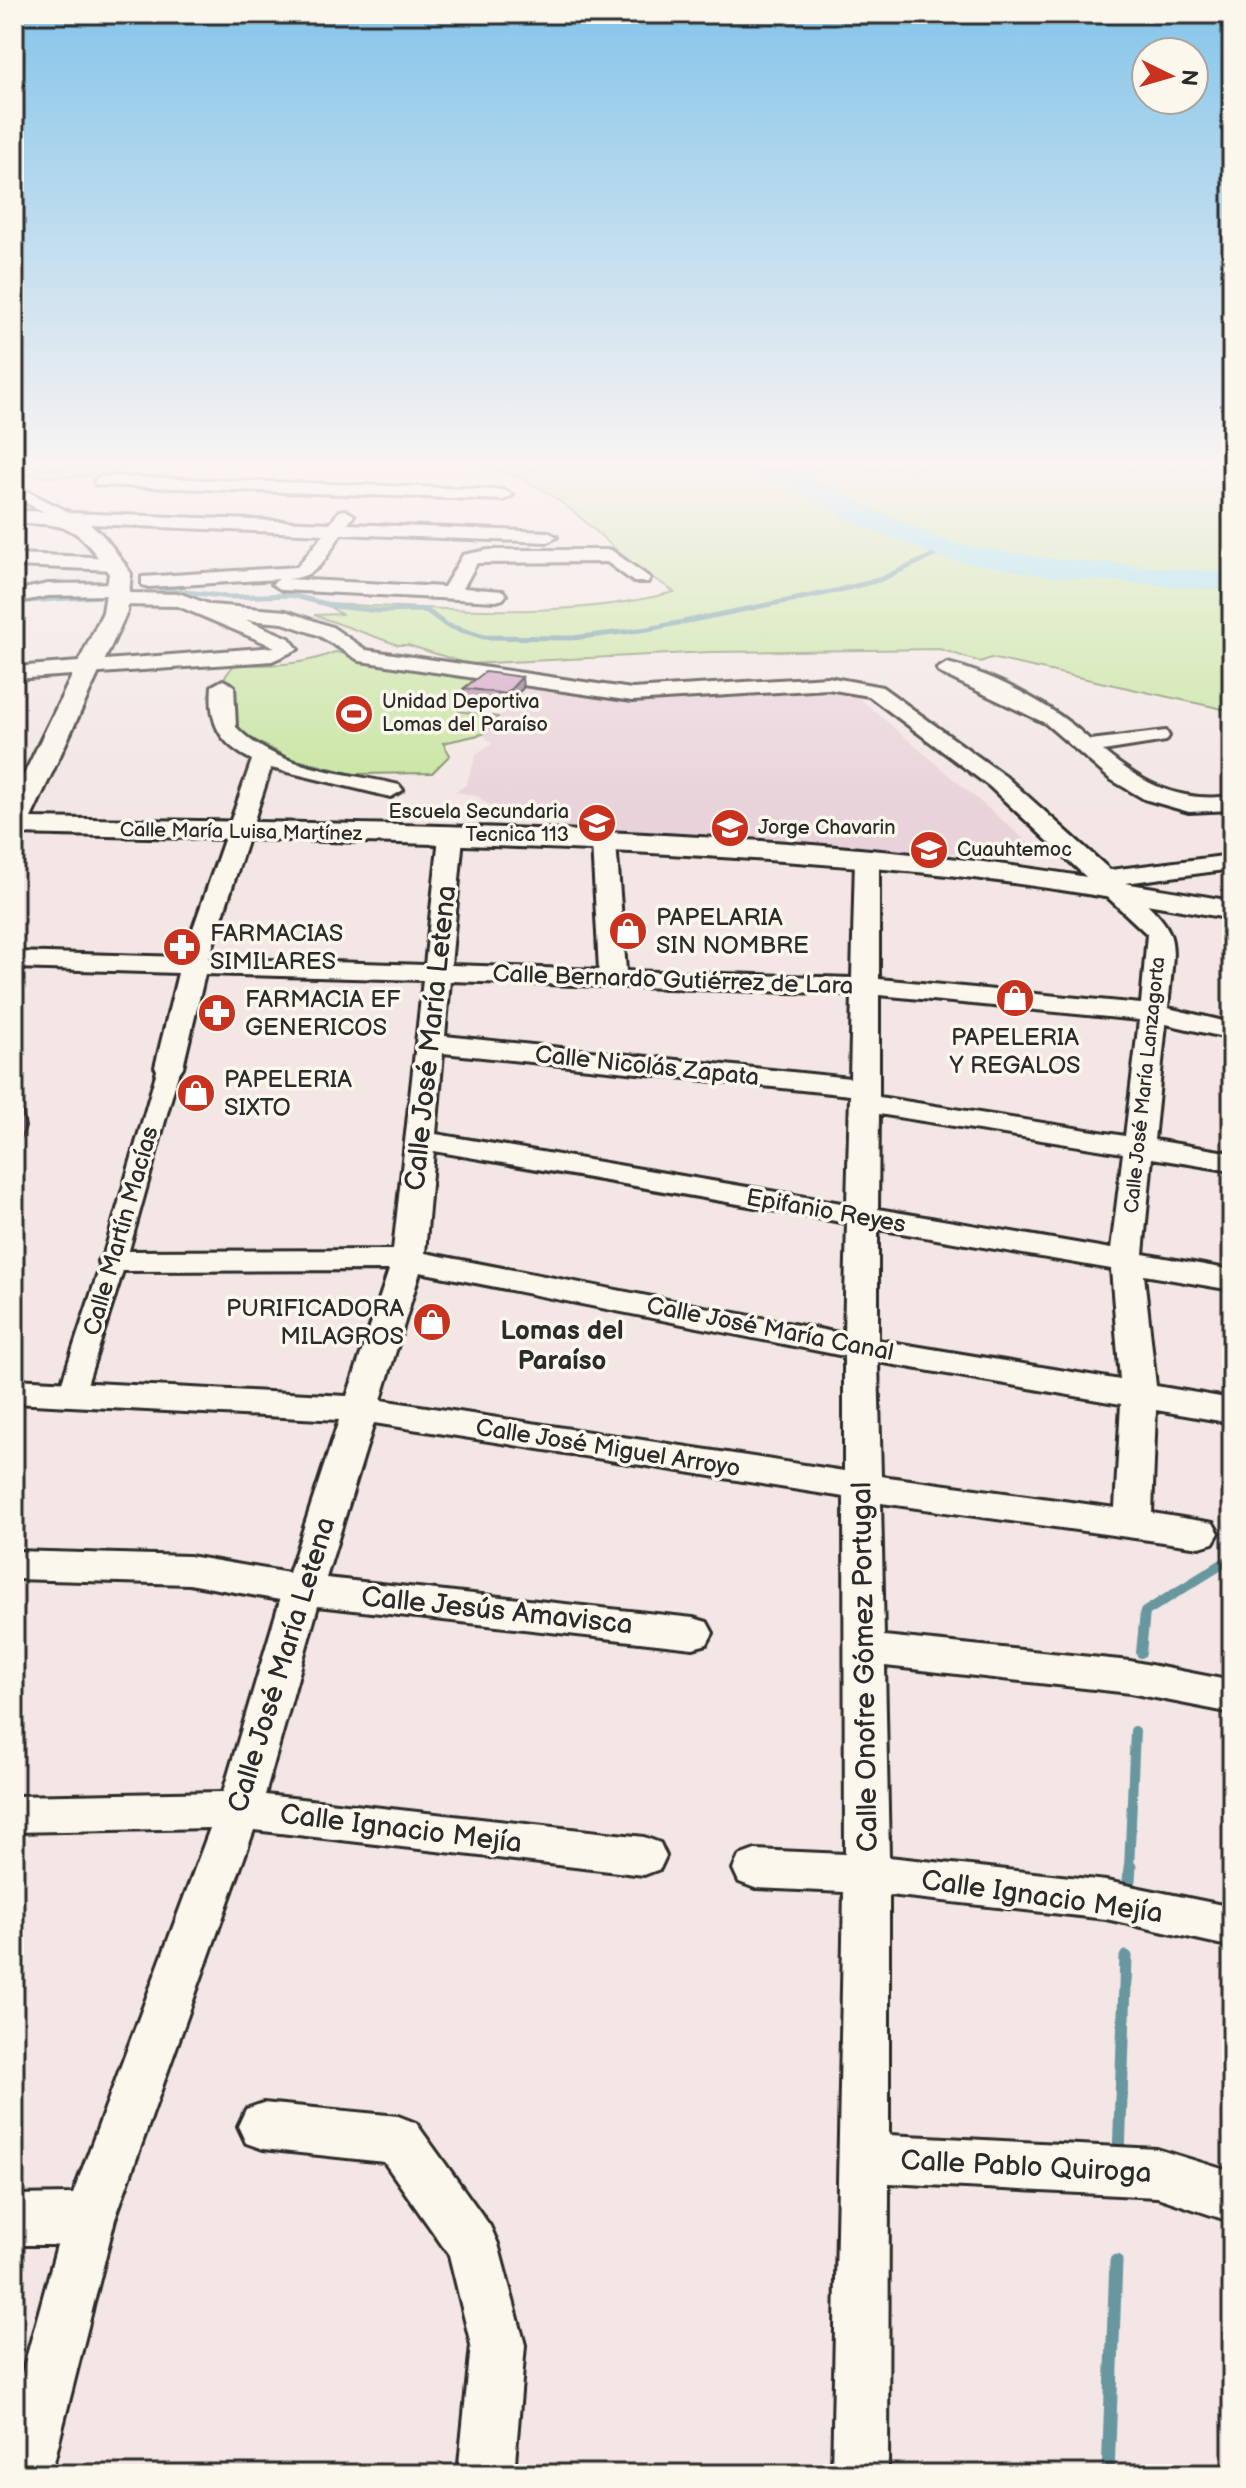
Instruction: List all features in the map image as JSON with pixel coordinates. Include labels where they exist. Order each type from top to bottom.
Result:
[{"type":"street","points":[[14,597],[48,590],[117,584]]},
{"type":"street","points":[[14,673],[89,665],[272,655],[288,649],[288,645],[208,611],[118,584]]},
{"type":"street","points":[[14,825],[89,665],[118,584]]},
{"type":"street","points":[[269,584],[496,595]]},
{"type":"street","points":[[451,591],[455,584]]},
{"type":"street","name":"Calle José María Lanzagorta","points":[[208,611],[271,615],[325,631],[360,655],[632,695],[668,696],[828,683],[875,691],[997,781],[1152,921],[1160,934],[1154,1013],[1126,1261],[1139,1394],[1133,1525]]},
{"type":"street","points":[[253,630],[271,615]]},
{"type":"street","points":[[947,669],[1056,720],[1085,747],[1139,788],[1161,800],[1196,808],[1232,803]]},
{"type":"street","points":[[223,686],[222,719],[227,732],[280,766],[391,790]]},
{"type":"street","points":[[1085,747],[1158,736]]},
{"type":"street","points":[[169,1067],[193,967],[264,756]]},
{"type":"street","name":"Calle María Luisa Martínez","points":[[14,825],[604,843],[867,859],[1110,883],[1232,910]]},
{"type":"street","name":"Calle José María Letena","points":[[23,2474],[89,2219],[239,1810],[303,1590],[408,1260],[451,837]]},
{"type":"street","points":[[604,843],[613,978]]},
{"type":"street","name":"Calle Onofre Gómez Portugal","points":[[860,2474],[867,1874],[861,1348],[867,859]]},
{"type":"street","points":[[1110,883],[1232,862]]},
{"type":"street","name":"Calle Bernardo Gutiérrez de Lara","points":[[14,960],[865,986],[1154,1013],[1232,1031]]},
{"type":"street","name":"Calle Nicolás Zapata","points":[[430,1043],[864,1096],[1232,1162]]},
{"type":"street","name":"Calle Martín Macías","points":[[71,1394],[114,1261],[169,1067]]},
{"type":"street","name":"Epifanio Reyes","points":[[420,1140],[1232,1280]]},
{"type":"street","name":"Calle José María Canal","points":[[114,1261],[408,1260],[861,1348],[1232,1411]]},
{"type":"street","name":"Calle José Miguel Arroyo","points":[[14,1391],[360,1409],[863,1487],[1200,1533]]},
{"type":"street","name":"Calle Jesús Amavisca","points":[[14,1565],[189,1570],[303,1590],[693,1633]]},
{"type":"street","points":[[865,1649],[1130,1677],[1232,1697]]},
{"type":"street","name":"Calle Ignacio Mejía","points":[[14,1814],[239,1810],[644,1856]]},
{"type":"street","name":"Calle Ignacio Mejía","points":[[755,1869],[867,1874],[1106,1900],[1232,1927]]},
{"type":"street","points":[[263,2126],[398,2140],[472,2244],[498,2345],[486,2474]]},
{"type":"street","name":"Calle Pablo Quiroga","points":[[864,2158],[1157,2173],[1232,2197]]},
{"type":"street","points":[[14,2220],[89,2219]]},
{"type":"shaded area","points":[[529,683],[638,699],[851,691],[1033,847],[1035,858],[563,831],[562,825],[545,823],[534,813],[487,804],[478,796],[455,792],[466,785],[477,753],[492,744],[483,734]]},
{"type":"green space","points":[[662,584],[1232,584],[1232,711],[991,658],[980,662],[940,649],[710,652],[468,664],[408,645],[398,645],[314,615],[341,614],[325,604],[456,610],[545,610],[632,601],[674,592]]},
{"type":"green space","name":"Unidad Deportiva Lomas del Paraíso","points":[[335,652],[379,660],[392,667],[481,678],[460,699],[458,711],[498,717],[483,734],[443,743],[450,755],[432,773],[353,774],[289,758],[229,727],[230,685],[224,678],[234,665],[298,662]]},
{"type":"building","points":[[485,672],[522,677],[506,694],[464,688]]},
{"type":"building","points":[[14,1100],[20,1100],[14,1114]]},
{"type":"waterway","points":[[161,589],[229,597],[291,595],[334,606],[379,611],[426,610],[446,625],[484,637],[572,638],[648,629],[863,584]]},
{"type":"waterway","points":[[14,602],[100,596]]},
{"type":"waterway","points":[[1141,1653],[1145,1612],[1232,1558]]},
{"type":"waterway","points":[[1129,1869],[1135,1731]]},
{"type":"waterway","points":[[1129,1880],[1130,1867]]},
{"type":"waterway","points":[[1119,2155],[1126,1957]]},
{"type":"waterway","points":[[1108,2474],[1116,2261]]},
{"type":"place","name":"Unidad Deportiva Lomas del Paraíso","points":[[354,714]]},
{"type":"place","name":"Escuela Secundaria Tecnica 113","points":[[597,823]]},
{"type":"place","name":"Jorge Chavarin","points":[[730,828]]},
{"type":"place","name":"Cuauhtemoc","points":[[929,850]]},
{"type":"place","name":"PAPELARIA SIN NOMBRE","points":[[628,931]]},
{"type":"place","name":"FARMACIAS SIMILARES","points":[[182,947]]},
{"type":"place","name":"PAPELERIA Y REGALOS","points":[[1015,998]]},
{"type":"place","name":"FARMACIA EF GENERICOS","points":[[217,1013]]},
{"type":"place","name":"PAPELERIA SIXTO","points":[[196,1093]]},
{"type":"place","name":"PURIFICADORA MILAGROS","points":[[432,1322]]},
{"type":"district","name":"Lomas del Paraíso","points":[[562,1346]]}]
